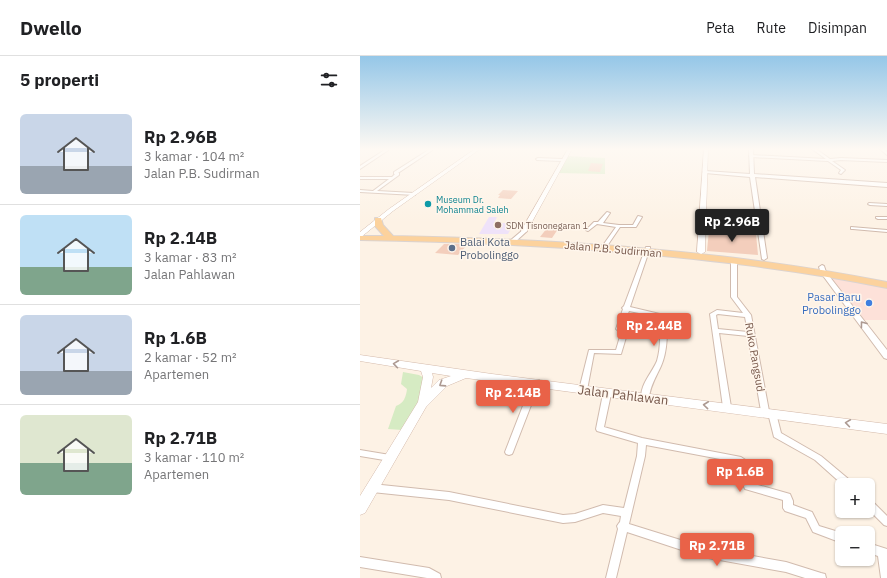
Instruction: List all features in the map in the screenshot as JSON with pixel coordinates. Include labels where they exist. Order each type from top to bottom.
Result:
[{"type":"main road","points":[[360,237],[378,220],[443,173]]},
{"type":"main road","points":[[519,238],[555,173]]},
{"type":"main road","points":[[701,252],[701,227],[705,173]]},
{"type":"main road","points":[[378,220],[379,226],[389,236]]},
{"type":"main road","name":"Jalan P.B. Sudirman","points":[[360,237],[389,236],[462,239]]},
{"type":"main road","name":"Jalan P.B. Sudirman","points":[[360,237],[462,239],[519,238],[823,269],[887,285]]},
{"type":"main road","name":"Jalan P.B. Sudirman","points":[[647,250],[701,252],[764,258],[887,280]]},
{"type":"main road","name":"Jalan Pahlawan","points":[[360,358],[468,374],[536,382],[607,394],[769,412],[887,429]]},
{"type":"main road","points":[[422,404],[428,381],[425,368]]},
{"type":"main road","points":[[360,509],[422,404],[443,383],[468,374]]},
{"type":"street","points":[[373,192],[398,174],[396,173]]},
{"type":"street","points":[[721,173],[887,185]]},
{"type":"street","points":[[752,176],[764,258]]},
{"type":"street","points":[[360,178],[392,178]]},
{"type":"street","points":[[360,191],[414,194]]},
{"type":"street","points":[[870,204],[887,205]]},
{"type":"street","points":[[600,223],[608,213]]},
{"type":"street","points":[[588,230],[594,224],[600,223],[619,226],[634,226],[640,217]]},
{"type":"street","points":[[878,218],[887,218]]},
{"type":"street","points":[[605,246],[619,226]]},
{"type":"street","points":[[701,227],[760,232]]},
{"type":"street","points":[[853,228],[887,231]]},
{"type":"street","points":[[647,250],[618,329],[624,332],[664,337]]},
{"type":"street","name":"Ruko Pangsud","points":[[734,260],[734,297],[748,315],[769,412],[777,435],[818,458],[841,478]]},
{"type":"street","points":[[823,269],[887,356]]},
{"type":"street","points":[[625,308],[661,315],[664,337],[662,358],[649,379],[645,398]]},
{"type":"street","points":[[727,407],[712,316],[715,312],[748,315]]},
{"type":"street","points":[[715,331],[752,334]]},
{"type":"street","points":[[583,390],[590,351],[619,352],[624,332]]},
{"type":"street","points":[[509,452],[536,382]]},
{"type":"street","points":[[607,394],[600,429],[642,441],[738,459],[747,466],[746,482],[748,486],[787,497],[788,508],[809,515],[816,529],[835,536]]},
{"type":"street","points":[[611,578],[622,526],[641,456],[642,441]]},
{"type":"street","points":[[360,453],[390,458]]},
{"type":"street","points":[[372,488],[449,496],[562,519],[575,518],[603,509],[626,513]]},
{"type":"street","points":[[875,511],[887,522]]},
{"type":"street","points":[[622,526],[703,552],[786,567],[821,578]]},
{"type":"street","points":[[875,550],[885,554],[886,578]]},
{"type":"street","points":[[360,562],[429,573],[436,578]]},
{"type":"shaded area","points":[[489,217],[497,217],[494,223],[514,223],[508,234],[479,234]]},
{"type":"shaded area","name":"Pasar Baru Probolinggo","points":[[839,277],[887,287],[887,320],[864,320],[831,279]]},
{"type":"green space","points":[[403,372],[419,375],[424,378],[418,404],[402,430],[388,429],[396,406],[403,401],[406,395],[407,389],[401,384]]},
{"type":"building","points":[[503,190],[518,191],[511,199],[498,198],[500,195],[498,195]]},
{"type":"building","points":[[547,228],[558,229],[552,238],[540,237]]},
{"type":"building","points":[[709,230],[756,234],[758,255],[707,251]]},
{"type":"building","name":"Balai Kota Probolinggo","points":[[444,244],[468,244],[458,255],[435,253]]},
{"type":"place","name":"Museum Dr. Mohammad Saleh","points":[[428,204]]},
{"type":"place","name":"SDN Tisnonegaran 1","points":[[498,225]]},
{"type":"place","name":"Balai Kota Probolinggo","points":[[452,248]]},
{"type":"place","name":"Pasar Baru Probolinggo","points":[[869,303]]}]
